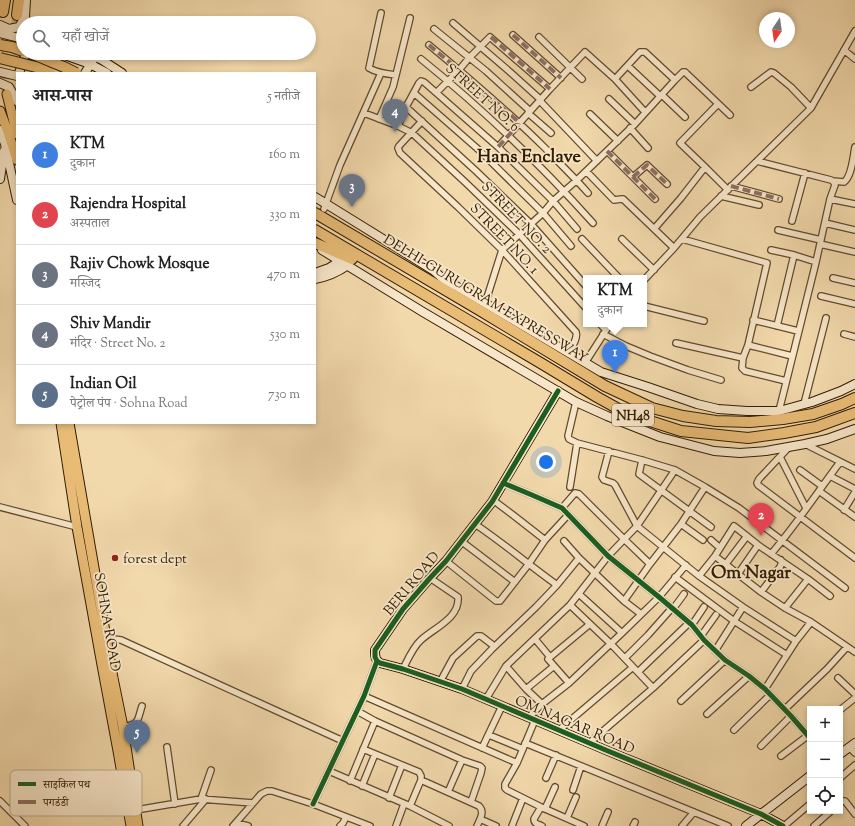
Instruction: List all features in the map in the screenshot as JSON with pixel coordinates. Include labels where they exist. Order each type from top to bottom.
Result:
[{"type":"highway","points":[[3,12],[5,0]]},
{"type":"highway","points":[[19,0],[24,16]]},
{"type":"highway","points":[[0,45],[16,48]]},
{"type":"highway","points":[[0,58],[36,67],[48,72]]},
{"type":"highway","points":[[48,60],[74,72]]},
{"type":"highway","name":"DELHI-GURUGRAM EXPRESSWAY","points":[[322,209],[460,298],[605,386],[652,408],[683,416],[716,421],[750,422],[813,414],[855,398]]},
{"type":"highway","name":"DELHI-GURUGRAM EXPRESSWAY","points":[[316,231],[624,412],[650,422],[681,431],[748,438],[816,427],[855,413]]},
{"type":"highway","points":[[316,243],[347,256],[407,290],[436,301]]},
{"type":"main road","points":[[25,16],[26,0]]},
{"type":"main road","points":[[0,25],[9,29],[16,28]]},
{"type":"main road","points":[[0,33],[16,37]]},
{"type":"main road","points":[[19,72],[24,60]]},
{"type":"main road","points":[[39,72],[42,60]]},
{"type":"main road","points":[[79,60],[105,72]]},
{"type":"main road","points":[[86,72],[91,60]]},
{"type":"main road","points":[[100,60],[120,72]]},
{"type":"main road","points":[[0,72],[16,76]]},
{"type":"main road","points":[[0,83],[9,87],[16,99]]},
{"type":"main road","points":[[7,94],[16,130]]},
{"type":"main road","points":[[0,111],[16,157]]},
{"type":"main road","points":[[0,130],[3,148],[16,196]]},
{"type":"main road","points":[[0,176],[3,148]]},
{"type":"main road","points":[[316,199],[322,209],[433,270],[448,283],[460,298]]},
{"type":"main road","points":[[316,247],[423,312],[576,402],[660,437],[714,451],[740,453],[766,451],[805,444],[827,439],[855,429]]},
{"type":"main road","points":[[316,273],[329,268],[340,261]]},
{"type":"main road","points":[[316,279],[330,275],[348,266]]},
{"type":"main road","points":[[448,283],[456,286],[601,372],[718,410],[779,411],[841,391],[855,384]]},
{"type":"main road","name":"BERI ROAD","points":[[377,661],[375,657],[375,650],[403,609],[446,561],[492,500],[558,391]]},
{"type":"main road","name":"SOHNA ROAD","points":[[61,424],[77,527],[121,770]]},
{"type":"main road","name":"SOHNA ROAD","points":[[69,424],[129,770]]},
{"type":"main road","name":"OM NAGAR ROAD","points":[[377,661],[380,664],[403,669],[462,689],[762,814],[782,826]]},
{"type":"main road","points":[[843,753],[853,748]]},
{"type":"main road","points":[[746,826],[807,778]]},
{"type":"main road","name":"SOHNA ROAD","points":[[129,816],[131,826]]},
{"type":"main road","name":"SOHNA ROAD","points":[[137,816],[138,826]]},
{"type":"street","points":[[381,13],[369,68],[381,73],[396,75]]},
{"type":"street","points":[[379,119],[396,75],[410,18]]},
{"type":"street","points":[[453,23],[540,100],[597,161]]},
{"type":"street","points":[[434,29],[486,71],[551,133]]},
{"type":"street","points":[[647,277],[700,217],[811,108],[855,31]]},
{"type":"street","points":[[512,35],[561,78]]},
{"type":"street","points":[[437,92],[480,46],[491,37],[550,89]]},
{"type":"street","points":[[539,38],[582,79]]},
{"type":"street","points":[[429,45],[520,123],[588,193]]},
{"type":"street","points":[[844,50],[855,58]]},
{"type":"street","points":[[614,79],[642,51],[645,52],[675,80]]},
{"type":"street","points":[[498,147],[585,52],[646,112]]},
{"type":"street","name":"STREET NO. 6","points":[[421,59],[509,135],[593,223]]},
{"type":"street","points":[[628,66],[685,117]]},
{"type":"street","points":[[485,304],[502,250],[543,213],[553,201],[587,172],[635,124],[683,72],[685,72],[730,115]]},
{"type":"street","points":[[751,87],[766,75],[774,72],[811,108]]},
{"type":"street","points":[[322,209],[381,73]]},
{"type":"street","points":[[398,126],[420,81],[424,82],[498,147],[553,201],[577,229]]},
{"type":"street","points":[[414,93],[479,150],[543,213],[571,246]]},
{"type":"street","points":[[609,99],[635,124]]},
{"type":"street","points":[[718,104],[680,143],[729,188],[779,199]]},
{"type":"street","points":[[406,107],[531,224],[583,283]]},
{"type":"street","name":"STREET NO. 2","points":[[364,113],[412,133],[520,234],[583,305]]},
{"type":"street","points":[[590,114],[618,141]]},
{"type":"street","points":[[412,133],[422,121]]},
{"type":"street","points":[[630,128],[648,148]]},
{"type":"street","name":"STREET NO. 1","points":[[412,133],[399,146],[398,148],[400,153],[502,250],[576,332],[576,339],[568,353]]},
{"type":"street","points":[[757,161],[833,181],[844,182],[852,174],[855,147]]},
{"type":"street","points":[[607,151],[655,199]]},
{"type":"street","points":[[633,178],[647,165],[667,184]]},
{"type":"street","points":[[654,229],[706,167]]},
{"type":"street","points":[[587,172],[614,200],[622,198],[674,248]]},
{"type":"street","points":[[792,221],[805,173]]},
{"type":"street","points":[[779,411],[830,199],[835,185],[833,181]]},
{"type":"street","points":[[721,196],[759,205]]},
{"type":"street","points":[[830,199],[855,204]]},
{"type":"street","points":[[825,223],[855,230]]},
{"type":"street","points":[[778,230],[855,252]]},
{"type":"street","points":[[582,239],[616,275]]},
{"type":"street","points":[[622,239],[654,270]]},
{"type":"street","points":[[682,239],[767,263],[748,345],[743,358],[742,368],[745,371],[786,381]]},
{"type":"street","points":[[771,250],[816,262]]},
{"type":"street","points":[[777,326],[794,255]]},
{"type":"street","points":[[833,278],[855,283]]},
{"type":"street","points":[[821,296],[855,304]]},
{"type":"street","points":[[647,307],[704,321]]},
{"type":"street","points":[[804,404],[826,318]]},
{"type":"street","points":[[753,320],[798,331]]},
{"type":"street","points":[[602,327],[605,332],[626,346],[688,370],[721,380]]},
{"type":"street","points":[[585,363],[608,327]]},
{"type":"street","points":[[844,334],[855,337]]},
{"type":"street","points":[[676,343],[743,358]]},
{"type":"street","points":[[748,345],[792,356]]},
{"type":"street","points":[[576,402],[568,438],[570,440],[675,470],[739,508],[782,542],[845,588]]},
{"type":"street","points":[[570,487],[577,443]]},
{"type":"street","points":[[805,444],[855,468]]},
{"type":"street","points":[[789,447],[759,479],[758,485],[855,558]]},
{"type":"street","points":[[608,451],[602,477],[604,480],[616,485],[637,526],[700,576],[743,607],[796,641]]},
{"type":"street","points":[[780,457],[806,508]]},
{"type":"street","points":[[642,460],[639,474],[711,527]]},
{"type":"street","points":[[770,554],[782,542],[840,462]]},
{"type":"street","points":[[486,699],[506,666],[570,605],[608,556],[637,526],[675,470]]},
{"type":"street","points":[[800,470],[844,510],[855,518]]},
{"type":"street","points":[[830,476],[855,489]]},
{"type":"street","points":[[503,483],[562,508],[608,556],[690,624],[724,660],[749,676],[765,689],[807,734]]},
{"type":"street","points":[[624,601],[663,546],[681,524],[705,487]]},
{"type":"street","points":[[844,510],[855,492]]},
{"type":"street","points":[[562,508],[575,493],[579,494],[650,564]]},
{"type":"street","points":[[492,500],[545,540]]},
{"type":"street","points":[[0,507],[77,527]]},
{"type":"street","points":[[446,561],[496,600],[501,601],[545,540],[568,515]]},
{"type":"street","points":[[475,524],[557,586]]},
{"type":"street","points":[[681,524],[703,540]]},
{"type":"street","points":[[700,576],[734,526],[770,554],[781,560],[830,596]]},
{"type":"street","points":[[725,565],[746,536]]},
{"type":"street","points":[[711,540],[720,548]]},
{"type":"street","points":[[461,541],[514,582]]},
{"type":"street","points":[[564,541],[595,574],[624,601],[641,614]]},
{"type":"street","points":[[738,574],[758,545]]},
{"type":"street","points":[[714,556],[761,592],[785,608],[811,622],[855,652]]},
{"type":"street","points":[[462,689],[471,671],[494,646],[557,586],[579,558]]},
{"type":"street","points":[[761,592],[780,567],[782,562],[781,560]]},
{"type":"street","points":[[582,826],[507,790],[504,786],[517,763],[532,719],[542,704],[569,683],[611,644],[659,597],[686,565]]},
{"type":"street","points":[[675,577],[734,621],[787,655]]},
{"type":"street","points":[[403,669],[416,645],[451,616],[457,608],[459,602],[458,597],[430,578]]},
{"type":"street","points":[[785,608],[808,579]]},
{"type":"street","points":[[579,594],[622,633]]},
{"type":"street","points":[[625,658],[672,609],[684,594]]},
{"type":"street","points":[[570,605],[611,644],[653,688]]},
{"type":"street","points":[[638,672],[690,624],[704,607]]},
{"type":"street","points":[[715,651],[743,607]]},
{"type":"street","points":[[589,743],[653,688],[703,638],[716,615]]},
{"type":"street","points":[[765,689],[796,641],[811,622]]},
{"type":"street","points":[[550,657],[590,624]]},
{"type":"street","points":[[440,682],[453,658],[477,636],[481,636],[494,646]]},
{"type":"street","points":[[106,642],[114,639],[121,640],[343,741]]},
{"type":"street","points":[[535,639],[550,657],[548,660],[569,683]]},
{"type":"street","points":[[785,709],[827,669],[847,647]]},
{"type":"street","points":[[681,701],[724,660]]},
{"type":"street","name":"BERI ROAD","points":[[313,804],[364,696],[377,661]]},
{"type":"street","points":[[506,666],[526,689],[542,704]]},
{"type":"street","points":[[526,689],[554,666]]},
{"type":"street","points":[[559,730],[633,667]]},
{"type":"street","points":[[707,714],[749,676]]},
{"type":"street","points":[[838,678],[855,694]]},
{"type":"street","points":[[734,730],[770,695]]},
{"type":"street","points":[[364,696],[517,763]]},
{"type":"street","points":[[843,708],[855,698]]},
{"type":"street","points":[[122,727],[132,726],[136,723],[142,706]]},
{"type":"street","points":[[482,748],[502,706]]},
{"type":"street","points":[[357,711],[375,721],[462,760],[480,766],[482,768],[482,773],[471,802]]},
{"type":"street","points":[[761,746],[791,716]]},
{"type":"street","points":[[350,781],[375,721]]},
{"type":"street","points":[[488,735],[556,755],[728,826]]},
{"type":"street","points":[[781,756],[807,737]]},
{"type":"street","points":[[168,747],[175,804]]},
{"type":"street","points":[[363,749],[419,772],[421,780],[410,806]]},
{"type":"street","points":[[362,786],[375,754]]},
{"type":"street","points":[[546,778],[556,755]]},
{"type":"street","points":[[448,792],[462,760]]},
{"type":"street","points":[[389,798],[402,765]]},
{"type":"street","points":[[843,775],[855,765]]},
{"type":"street","points":[[573,790],[581,766]]},
{"type":"street","points":[[183,826],[204,799],[211,770]]},
{"type":"street","points":[[329,771],[410,806],[449,826]]},
{"type":"street","points":[[421,780],[479,806],[482,813],[477,826]]},
{"type":"street","points":[[542,826],[535,823],[534,819],[543,808],[555,786]]},
{"type":"street","points":[[235,824],[261,794],[267,791],[272,791],[313,804],[370,826]]},
{"type":"street","points":[[512,826],[523,798]]},
{"type":"street","points":[[567,818],[576,798]]},
{"type":"street","points":[[142,809],[204,799],[253,803]]},
{"type":"street","points":[[0,801],[10,811]]},
{"type":"street","points":[[843,801],[845,801],[855,814]]},
{"type":"street","points":[[396,826],[404,804]]},
{"type":"street","points":[[782,826],[807,806]]},
{"type":"street","points":[[602,826],[608,812]]},
{"type":"street","points":[[682,826],[694,812]]},
{"type":"street","points":[[814,826],[828,814]]},
{"type":"street","points":[[15,816],[25,826]]},
{"type":"street","points":[[343,825],[346,817]]},
{"type":"street","points":[[480,819],[496,826]]},
{"type":"street","points":[[235,824],[248,826]]},
{"type":"tunnel","points":[[6,92],[6,78],[16,23]]},
{"type":"marked path","points":[[513,35],[561,78]]},
{"type":"marked path","points":[[491,37],[550,89]]},
{"type":"marked path","points":[[429,45],[520,123],[498,147]]},
{"type":"marked path","points":[[607,151],[655,199]]},
{"type":"marked path","points":[[633,177],[647,165],[667,184]]},
{"type":"marked path","points":[[731,186],[779,199]]},
{"type":"cycle path","points":[[313,804],[364,696],[377,661],[375,657],[375,650],[403,609],[446,561],[492,502],[558,391]]},
{"type":"cycle path","points":[[503,483],[562,508],[608,556],[692,625],[704,640],[725,660],[765,689],[807,735]]},
{"type":"cycle path","points":[[377,661],[462,689],[761,814],[783,826]]},
{"type":"place","name":"Shiv Mandir","points":[[395,132]]},
{"type":"place","name":"Rajiv Chowk Mosque","points":[[352,207]]},
{"type":"place","name":"KTM","points":[[615,373]]},
{"type":"place","name":"Rajendra Hospital","points":[[761,536]]},
{"type":"place","name":"forest dept","points":[[115,558]]},
{"type":"place","name":"Indian Oil","points":[[137,753]]},
{"type":"district","name":"Hans Enclave","points":[[529,156]]},
{"type":"district","name":"Om Nagar","points":[[751,572]]}]
